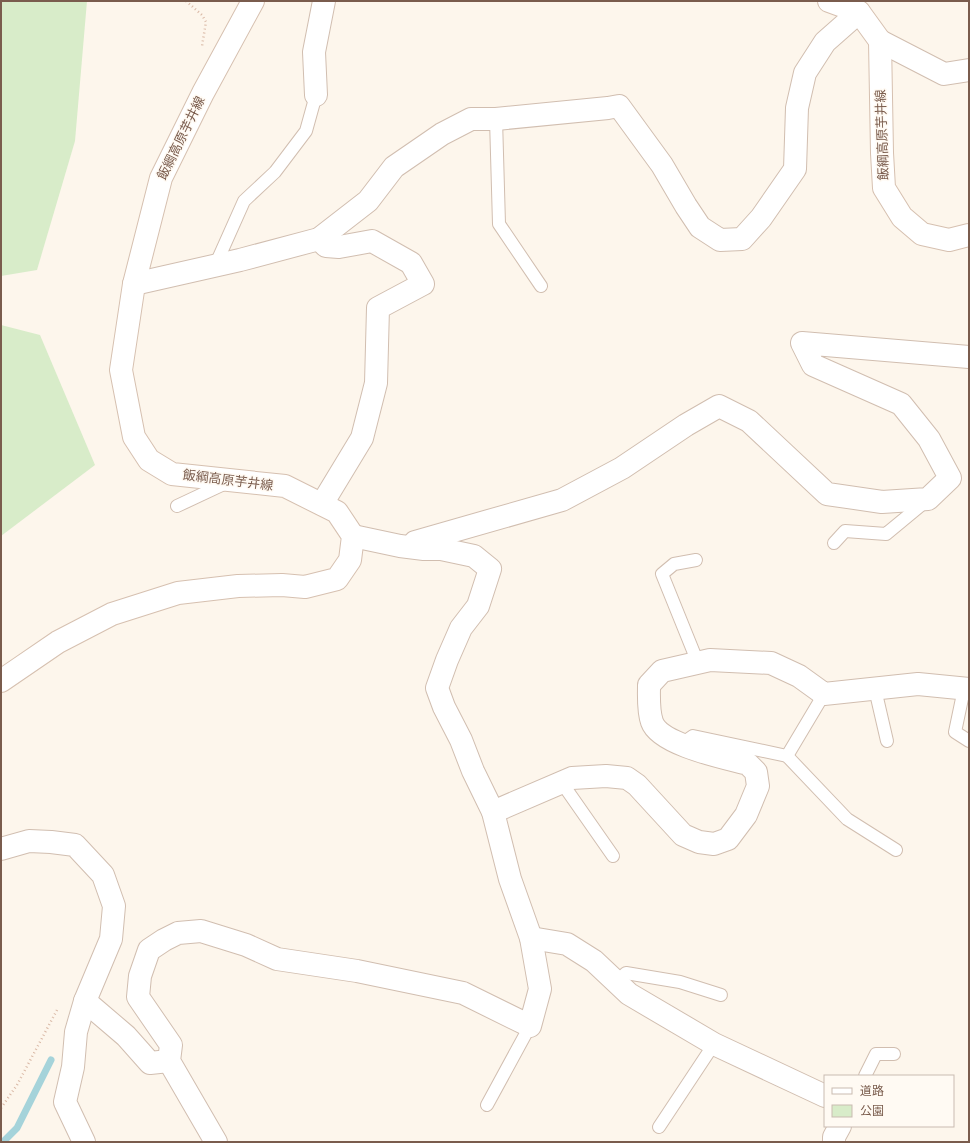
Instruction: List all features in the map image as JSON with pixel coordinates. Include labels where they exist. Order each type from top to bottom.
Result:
[{"type":"street","name":"飯綱高原芋井線","points":[[253,1],[203,93],[161,178],[134,284],[121,370],[134,437],[149,460],[172,474],[285,486],[337,512],[353,536]]},
{"type":"street","points":[[316,95],[314,52],[324,1]]},
{"type":"street","points":[[829,1],[859,12],[880,41],[944,74],[969,70]]},
{"type":"street","points":[[134,284],[215,266],[319,239],[368,201],[394,167],[442,134],[471,119],[496,119],[619,106],[662,165],[700,227],[720,240],[742,240],[761,218],[795,169],[797,108],[805,73],[825,42],[859,12]]},
{"type":"street","name":"飯綱高原芋井線","points":[[880,41],[884,188],[902,217],[922,234],[949,240],[969,235]]},
{"type":"street","points":[[319,239],[326,246],[339,247],[372,241],[410,263],[423,284],[378,308],[376,383],[362,438],[322,504]]},
{"type":"street","points":[[400,546],[562,500],[622,468],[686,425],[719,406],[749,421],[827,494],[882,502],[928,499],[950,478],[929,439],[901,404],[813,365],[802,343],[968,358]]},
{"type":"street","points":[[1,681],[58,642],[112,614],[178,593],[238,586],[282,585],[305,587],[337,579],[350,560],[353,536],[400,546],[424,549],[441,549],[474,556],[490,569],[478,606],[461,628],[437,688],[444,707],[461,740],[473,771],[493,812],[510,879],[531,938],[540,989],[530,1026],[463,993],[357,971],[277,959],[246,945],[201,931],[178,933],[149,950],[140,976],[138,997],[170,1045],[169,1061],[216,1142]]},
{"type":"street","points":[[493,812],[572,778],[606,776],[627,778],[637,784],[683,835],[699,842],[714,844],[728,839],[746,815],[758,786],[756,772],[748,764],[680,745],[664,736],[652,723],[649,705],[649,685],[662,672],[710,660],[771,663],[799,676],[824,694],[918,684],[966,689]]},
{"type":"street","points":[[1,849],[29,841],[75,845],[103,875],[114,906],[111,939],[85,1001],[76,1032],[72,1067],[65,1102],[84,1142]]},
{"type":"street","points":[[531,938],[568,944],[594,961],[629,994],[714,1044],[824,1096]]},
{"type":"street","points":[[85,1001],[126,1036],[150,1063],[169,1061]]},
{"type":"street","points":[[834,1142],[834,1137],[839,1127]]},
{"type":"lane","points":[[215,266],[244,201],[275,172],[306,131],[316,95]]},
{"type":"lane","points":[[496,119],[499,224],[542,286]]},
{"type":"lane","points":[[177,506],[232,480]]},
{"type":"lane","points":[[834,543],[845,531],[886,534],[928,499]]},
{"type":"lane","points":[[696,560],[674,564],[662,574],[698,663]]},
{"type":"lane","points":[[875,688],[887,741]]},
{"type":"lane","points":[[966,689],[955,732],[969,741]]},
{"type":"lane","points":[[787,756],[824,694]]},
{"type":"lane","points":[[680,745],[693,736],[787,756],[847,819],[896,850]]},
{"type":"lane","points":[[562,783],[613,856]]},
{"type":"lane","points":[[616,982],[626,973],[680,982],[721,995]]},
{"type":"lane","points":[[487,1105],[530,1026]]},
{"type":"lane","points":[[660,1127],[714,1044]]},
{"type":"lane","points":[[866,1075],[876,1054],[894,1054]]},
{"type":"path","points":[[186,1],[202,15],[206,22],[201,51]]},
{"type":"path","points":[[1,1108],[17,1085],[62,1000],[85,1001]]},
{"type":"green space","points":[[1,1],[87,1],[75,141],[37,270],[1,276]]},
{"type":"green space","points":[[1,325],[40,335],[95,465],[1,536]]},
{"type":"waterway","points":[[3,1142],[17,1128],[51,1060]]}]
